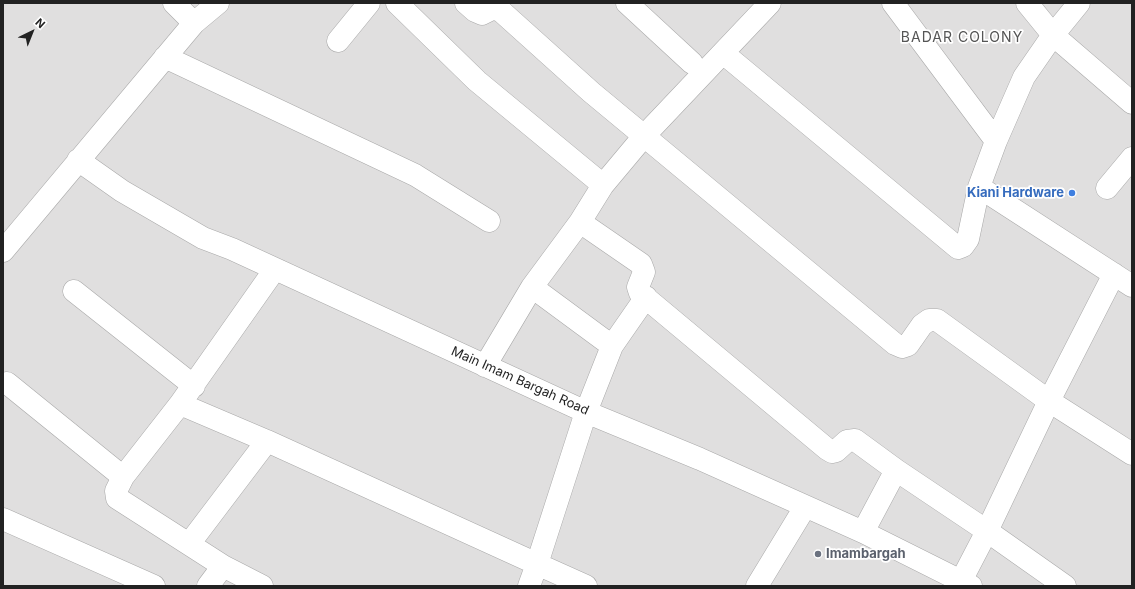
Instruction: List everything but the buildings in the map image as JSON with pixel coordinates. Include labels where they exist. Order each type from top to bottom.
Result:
[{"type":"street","points":[[174,3],[194,23]]},
{"type":"street","points":[[3,251],[194,23],[218,3]]},
{"type":"street","points":[[338,41],[369,3]]},
{"type":"street","points":[[397,3],[477,81],[603,185]]},
{"type":"street","points":[[466,3],[475,11],[482,14],[492,9],[502,12],[591,92],[895,344],[902,347],[908,345],[922,325],[929,320],[937,320],[1048,401],[1132,454]]},
{"type":"street","points":[[627,3],[692,63]]},
{"type":"street","points":[[893,3],[996,140]]},
{"type":"street","points":[[1027,3],[1053,35],[1132,103]]},
{"type":"street","points":[[723,53],[958,248],[963,246],[968,238],[979,187],[996,140],[1024,77],[1053,35],[1079,3]]},
{"type":"street","points":[[485,366],[532,287],[580,222],[603,185],[644,136],[723,53],[763,5]]},
{"type":"street","points":[[166,57],[415,175],[489,221]]},
{"type":"street","points":[[1108,188],[1132,158]]},
{"type":"street","name":"Main Imam Bargah Road","points":[[78,160],[122,191],[169,220],[203,238],[232,249],[586,412],[700,459],[863,532],[966,584]]},
{"type":"street","points":[[979,187],[1132,286]]},
{"type":"street","points":[[580,222],[641,264],[644,272],[638,290],[827,449],[832,452],[836,451],[847,441],[855,440],[896,470],[987,531],[1065,586]]},
{"type":"street","points":[[262,586],[223,566],[117,498],[116,491],[124,477],[194,386],[275,269]]},
{"type":"street","points":[[966,584],[987,531],[1048,401],[1114,274]]},
{"type":"street","points":[[532,287],[612,346]]},
{"type":"street","points":[[74,291],[194,386]]},
{"type":"street","points":[[529,586],[586,412],[612,346],[646,296]]},
{"type":"street","points":[[7,383],[124,477]]},
{"type":"street","points":[[180,404],[267,441],[586,586]]},
{"type":"street","points":[[189,544],[267,441]]},
{"type":"street","points":[[863,532],[896,470]]},
{"type":"street","points":[[756,586],[805,507]]},
{"type":"street","points":[[3,519],[154,586]]},
{"type":"street","points":[[208,586],[223,566]]},
{"type":"shaded area","points":[[3,3],[1132,3],[1132,586],[3,586]]},
{"type":"place","name":"Kiani Hardware","points":[[1072,193]]},
{"type":"place","name":"Imambargah","points":[[818,554]]},
{"type":"district","name":"BADAR COLONY","points":[[962,38]]}]
